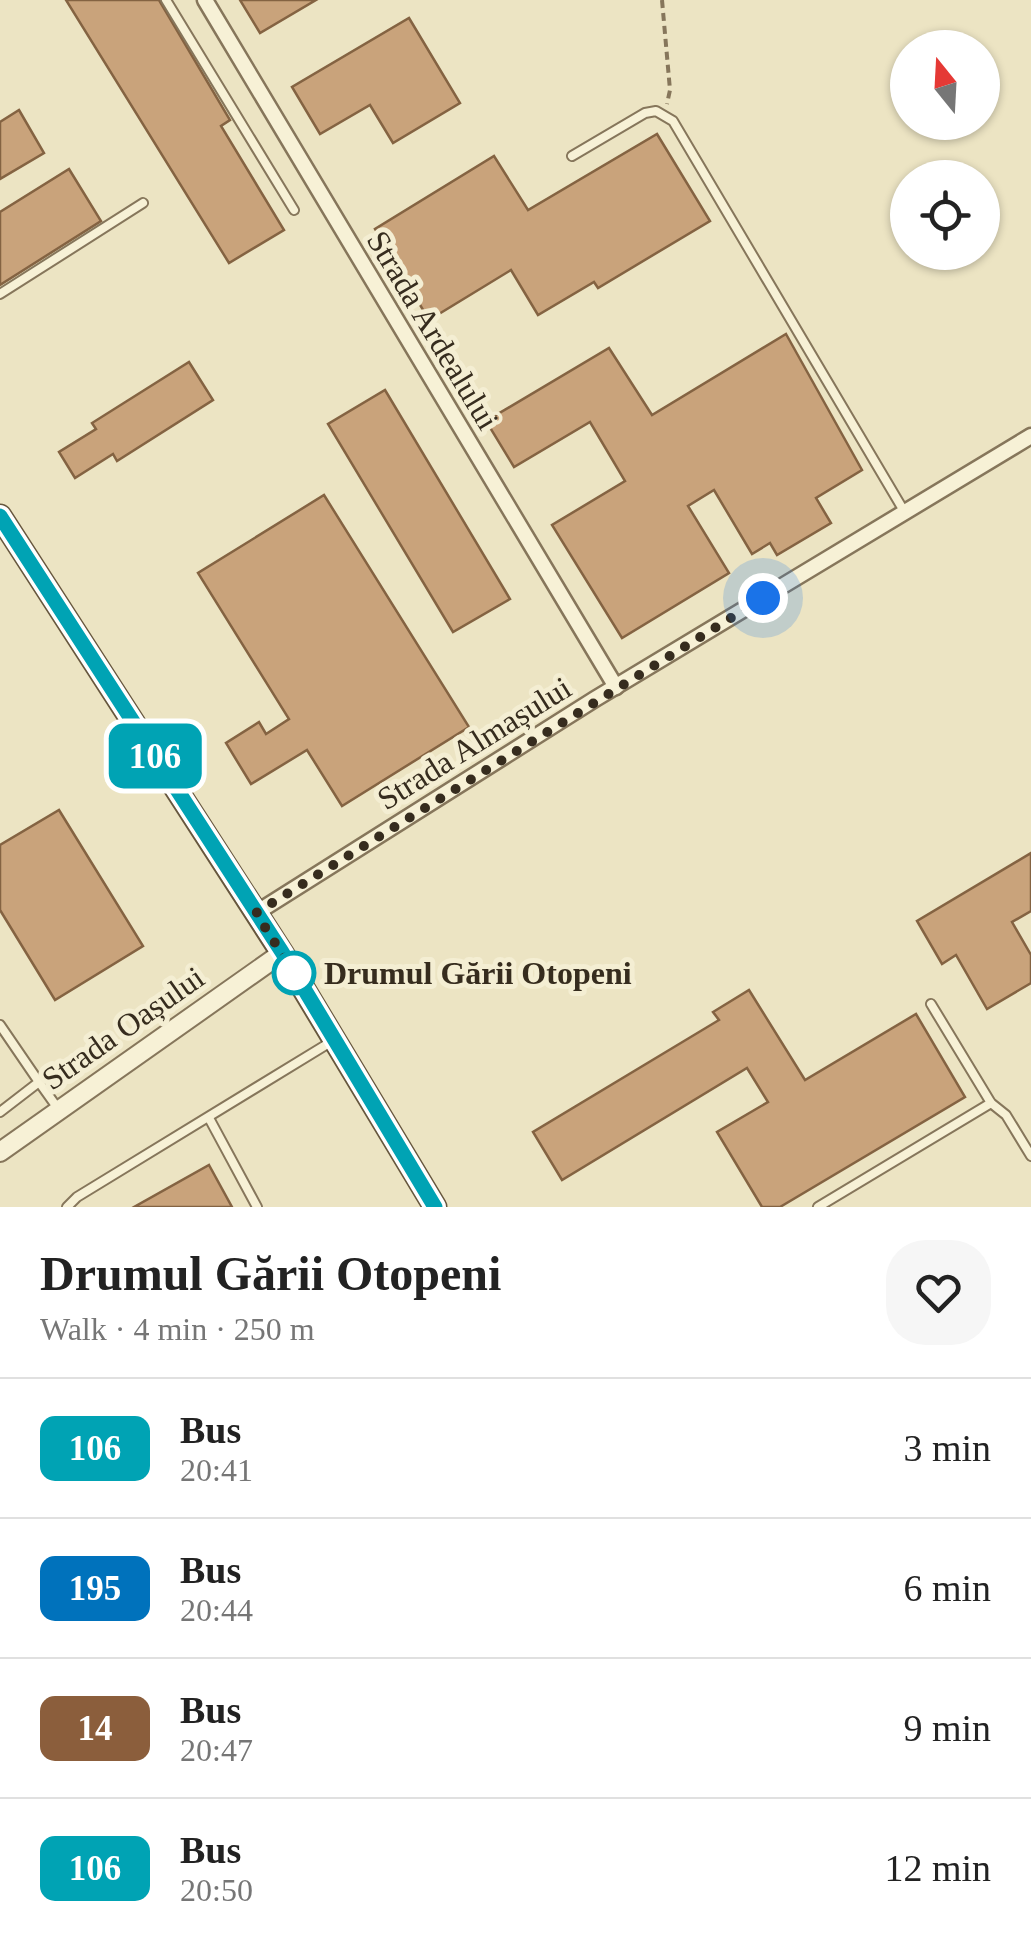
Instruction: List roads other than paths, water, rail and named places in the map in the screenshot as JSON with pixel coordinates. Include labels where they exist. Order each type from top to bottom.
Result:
[{"type":"main road","points":[[0,516],[282,952],[435,1207]]},
{"type":"street","name":"Strada Ardealului","points":[[205,0],[616,687]]},
{"type":"street","name":"Strada Almașului","points":[[256,913],[616,687],[1031,436]]},
{"type":"street","name":"Strada Oașului","points":[[0,1152],[282,952]]},
{"type":"lane","points":[[166,0],[294,210]]},
{"type":"lane","points":[[572,156],[645,113],[664,114],[904,511]]},
{"type":"lane","points":[[0,294],[144,203]]},
{"type":"lane","points":[[931,1004],[991,1103],[1006,1115],[1031,1156]]},
{"type":"lane","points":[[0,1025],[59,1110]]},
{"type":"lane","points":[[0,1048],[10,1039]]},
{"type":"lane","points":[[67,1207],[335,1040]]},
{"type":"lane","points":[[0,1112],[40,1082]]},
{"type":"lane","points":[[818,1207],[991,1103]]},
{"type":"lane","points":[[209,1118],[258,1207]]},
{"type":"place","name":"Drumul Gării Otopeni","points":[[294,973]]}]
